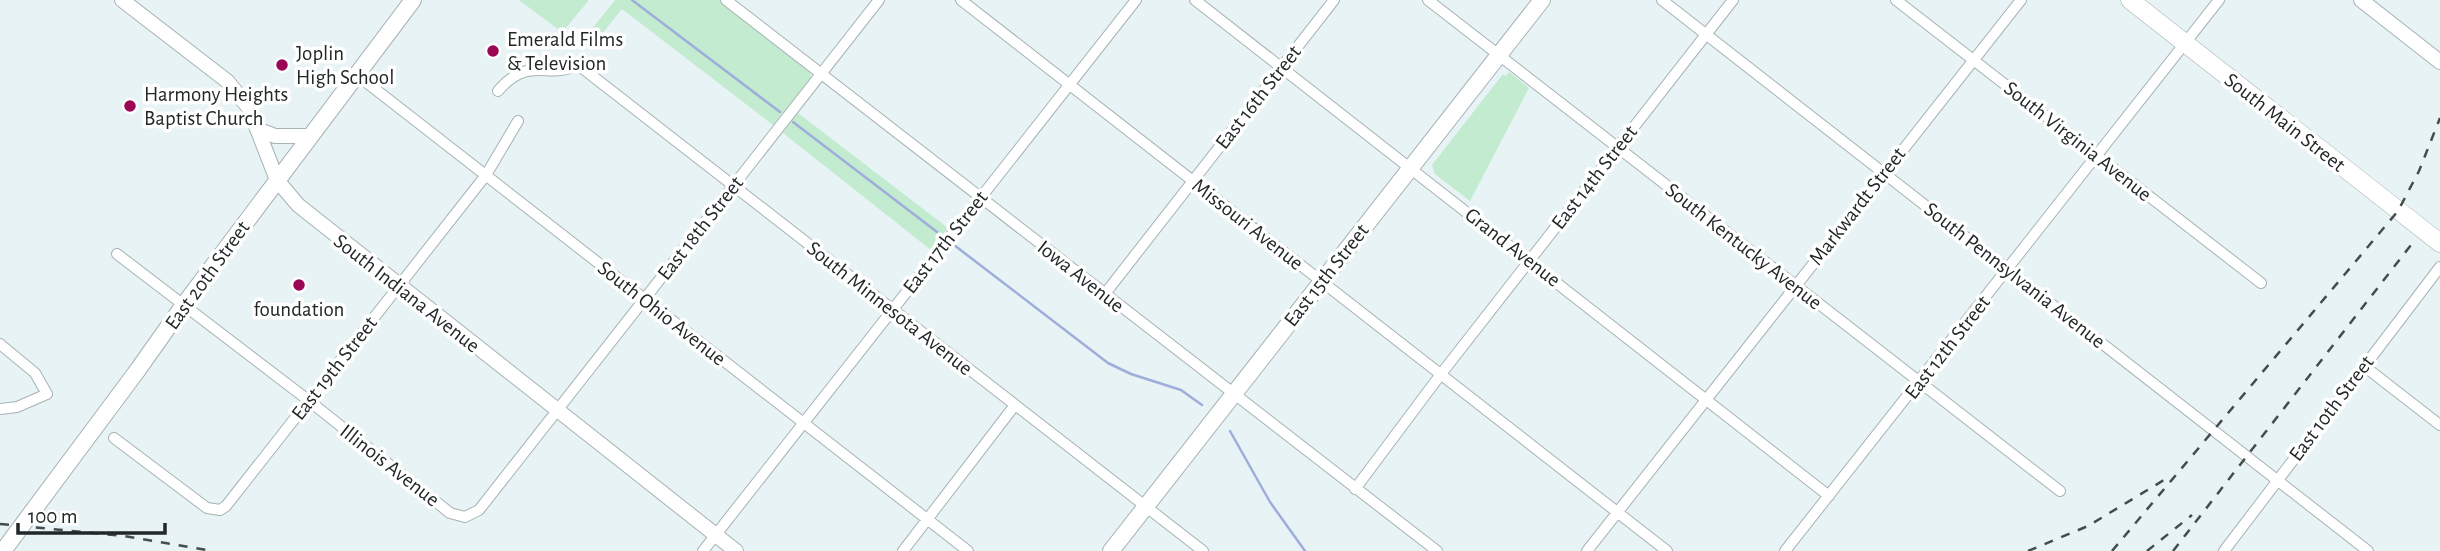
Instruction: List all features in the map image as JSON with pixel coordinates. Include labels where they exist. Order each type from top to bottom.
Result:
[{"type":"main road","name":"East 20th Street","points":[[3,551],[413,0]]},
{"type":"main road","name":"East 15th Street","points":[[1111,551],[1542,0]]},
{"type":"main road","name":"South Main Street","points":[[2130,0],[2440,243]]},
{"type":"street","name":"South Indiana Avenue","points":[[122,0],[227,81],[249,108],[277,180],[298,205],[736,551]]},
{"type":"street","name":"Iowa Avenue","points":[[726,0],[1437,551]]},
{"type":"street","name":"East 18th Street","points":[[465,517],[479,510],[879,0]]},
{"type":"street","name":"Missouri Avenue","points":[[961,0],[1667,551]]},
{"type":"street","name":"East 17th Street","points":[[703,551],[1136,0]]},
{"type":"street","name":"Grand Avenue","points":[[1195,0],[1829,496]]},
{"type":"street","name":"East 16th Street","points":[[1104,295],[1334,0]]},
{"type":"street","name":"South Kentucky Avenue","points":[[1428,0],[2060,491]]},
{"type":"street","name":"South Pennsylvania Avenue","points":[[1662,0],[2368,551]]},
{"type":"street","name":"East 14th Street","points":[[1354,489],[1733,0]]},
{"type":"street","name":"South Virginia Avenue","points":[[1896,0],[2261,283]]},
{"type":"street","name":"Markwardt Street","points":[[1587,551],[2021,0]]},
{"type":"street","name":"East 12th Street","points":[[1785,551],[2219,0]]},
{"type":"street","points":[[2361,0],[2440,61]]},
{"type":"street","name":"South Minnesota Avenue","points":[[498,91],[512,76],[520,72],[564,70],[578,64],[1203,551]]},
{"type":"street","name":"South Ohio Avenue","points":[[357,75],[968,551]]},
{"type":"street","name":"East 19th Street","points":[[114,438],[207,508],[220,510],[232,501],[308,400],[486,175],[518,121]]},
{"type":"street","points":[[257,129],[275,136],[311,136]]},
{"type":"street","name":"Illinois Avenue","points":[[117,254],[450,513],[465,517]]},
{"type":"street","name":"East 10th Street","points":[[2224,551],[2440,267]]},
{"type":"street","points":[[0,344],[35,373],[47,394],[23,405],[0,409]]},
{"type":"street","points":[[2364,366],[2440,425]]},
{"type":"street","points":[[903,551],[1015,405]]},
{"type":"green space","points":[[519,0],[589,0],[564,30],[559,30]]},
{"type":"green space","points":[[615,0],[720,0],[810,70],[811,79],[773,125],[622,9],[589,50],[580,44]]},
{"type":"green space","points":[[1509,72],[1529,88],[1470,201],[1435,174],[1432,165],[1503,74],[1506,76]]},
{"type":"green space","points":[[798,113],[948,228],[931,250],[783,133]]},
{"type":"waterway","points":[[632,0],[780,112]]},
{"type":"waterway","points":[[793,122],[941,235]]},
{"type":"waterway","points":[[954,245],[1108,363],[1131,374],[1181,390],[1202,405]]},
{"type":"waterway","points":[[1230,431],[1270,502],[1305,551]]},
{"type":"railway","points":[[2112,551],[2398,211],[2419,171],[2440,118]]},
{"type":"railway","points":[[2173,551],[2411,245]]},
{"type":"railway","points":[[2028,551],[2088,526],[2164,480]]},
{"type":"railway","points":[[2147,551],[2192,515]]},
{"type":"railway","points":[[0,524],[124,536],[213,551]]},
{"type":"place","name":"Emerald Films & Television","points":[[493,51]]},
{"type":"place","name":"Joplin High School","points":[[282,65]]},
{"type":"place","name":"Harmony Heights Baptist Church","points":[[130,106]]},
{"type":"place","name":"foundation","points":[[299,285]]}]
